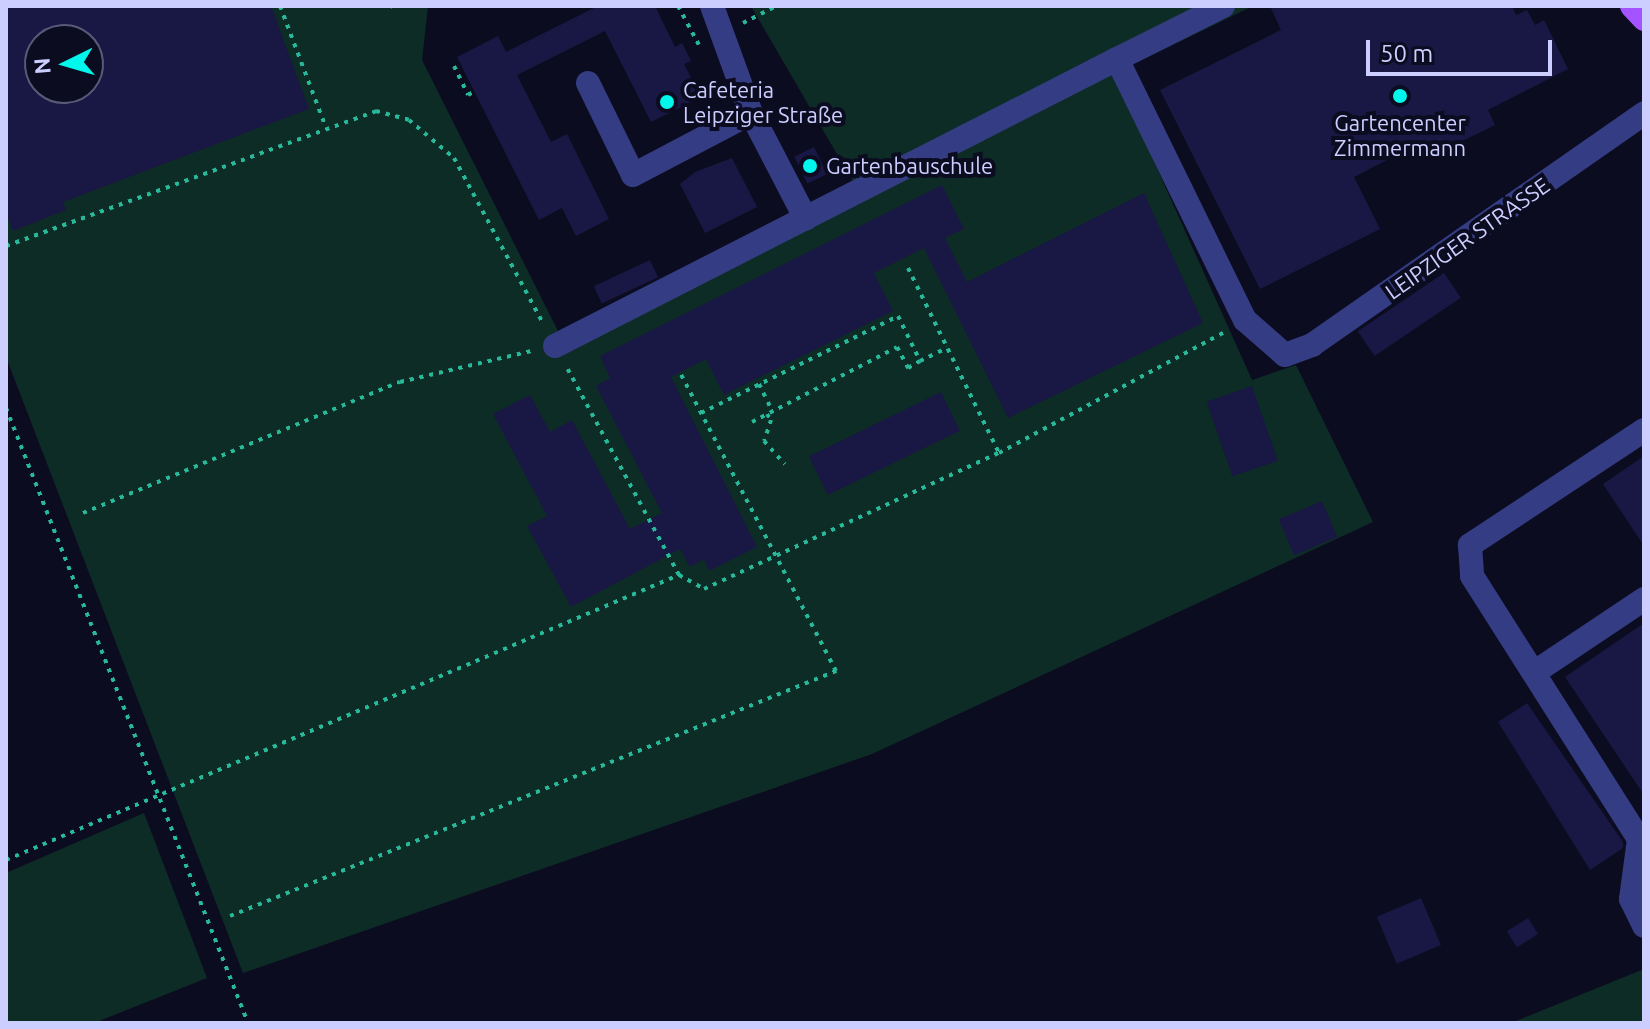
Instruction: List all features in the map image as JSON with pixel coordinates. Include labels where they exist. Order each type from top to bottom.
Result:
[{"type":"main road","points":[[1632,6],[1644,19]]},
{"type":"lane","points":[[712,6],[751,113],[806,219]]},
{"type":"lane","points":[[555,346],[1223,6]]},
{"type":"lane","points":[[1117,59],[1245,320]]},
{"type":"lane","points":[[588,83],[633,175],[751,113]]},
{"type":"lane","name":"LEIPZIGER STRASSE","points":[[1245,320],[1285,355],[1324,336],[1644,113]]},
{"type":"lane","points":[[1644,430],[1470,545],[1472,576],[1639,839],[1631,899],[1644,926]]},
{"type":"lane","points":[[1535,672],[1644,599]]},
{"type":"path","points":[[280,6],[326,128]]},
{"type":"path","points":[[724,32],[777,6]]},
{"type":"path","points":[[454,66],[468,95],[475,91]]},
{"type":"path","points":[[6,246],[376,111],[409,120],[454,158],[679,575],[704,589],[999,453],[1245,320]]},
{"type":"path","points":[[908,268],[999,453]]},
{"type":"path","points":[[701,413],[898,316],[920,361]]},
{"type":"path","points":[[83,513],[400,382],[555,346]]},
{"type":"path","points":[[752,422],[897,347],[908,368],[947,348]]},
{"type":"path","points":[[230,916],[836,671],[679,371]]},
{"type":"path","points":[[759,384],[771,420],[764,441],[785,464]]},
{"type":"path","points":[[6,408],[248,1023]]},
{"type":"path","points":[[6,860],[679,575]]},
{"type":"green space","points":[[6,6],[428,6],[422,60],[561,337],[859,192],[751,6],[1253,6],[1142,60],[1111,66],[1252,380],[1296,365],[1373,522],[872,754],[243,973],[6,357]]},
{"type":"green space","points":[[144,813],[207,978],[94,1023],[6,1023],[6,873]]},
{"type":"green space","points":[[1644,969],[1644,1023],[1511,1023]]},
{"type":"building","points":[[6,6],[271,6],[309,109],[63,202],[66,210],[13,231],[6,212]]},
{"type":"building","points":[[598,6],[655,6],[675,47],[682,43],[691,61],[684,64],[701,97],[651,122],[605,31],[517,75],[551,142],[567,134],[609,219],[576,236],[562,208],[539,220],[457,57],[498,36],[506,52]]},
{"type":"building","points":[[1270,6],[1512,6],[1516,15],[1527,10],[1535,25],[1544,20],[1568,69],[1488,110],[1495,125],[1434,155],[1426,140],[1354,177],[1380,229],[1260,289],[1160,90],[1281,30]]},
{"type":"building","name":"Gartenbauschule","points":[[814,147],[827,174],[807,184],[794,157]]},
{"type":"building","points":[[732,158],[757,207],[705,233],[680,184],[695,172]]},
{"type":"building","points":[[942,185],[964,229],[945,238],[967,282],[1144,193],[1203,323],[1008,418],[924,248],[874,273],[893,311],[724,395],[706,359],[671,377],[757,547],[709,571],[704,559],[690,567],[680,549],[571,607],[527,526],[547,516],[493,414],[530,395],[550,432],[572,420],[630,529],[662,513],[596,386],[610,378],[600,356]]},
{"type":"building","points":[[650,260],[658,277],[602,303],[594,286]]},
{"type":"building","points":[[1444,273],[1461,298],[1375,356],[1358,331]]},
{"type":"building","points":[[1252,386],[1278,461],[1232,476],[1207,402]]},
{"type":"building","points":[[941,392],[960,431],[828,495],[809,456]]},
{"type":"building","points":[[1644,456],[1644,546],[1603,484]]},
{"type":"building","points":[[1322,501],[1337,537],[1294,555],[1279,519]]},
{"type":"building","points":[[1644,623],[1644,795],[1565,677]]},
{"type":"building","points":[[1527,703],[1623,842],[1623,848],[1590,870],[1498,722]]},
{"type":"building","points":[[1421,898],[1441,945],[1397,964],[1377,917]]},
{"type":"building","points":[[1528,918],[1538,934],[1517,947],[1507,931]]},
{"type":"place","name":"Gartencenter Zimmermann","points":[[1400,96]]},
{"type":"place","name":"Cafeteria Leipziger Straße","points":[[667,102]]},
{"type":"place","name":"Gartenbauschule","points":[[810,166]]}]
